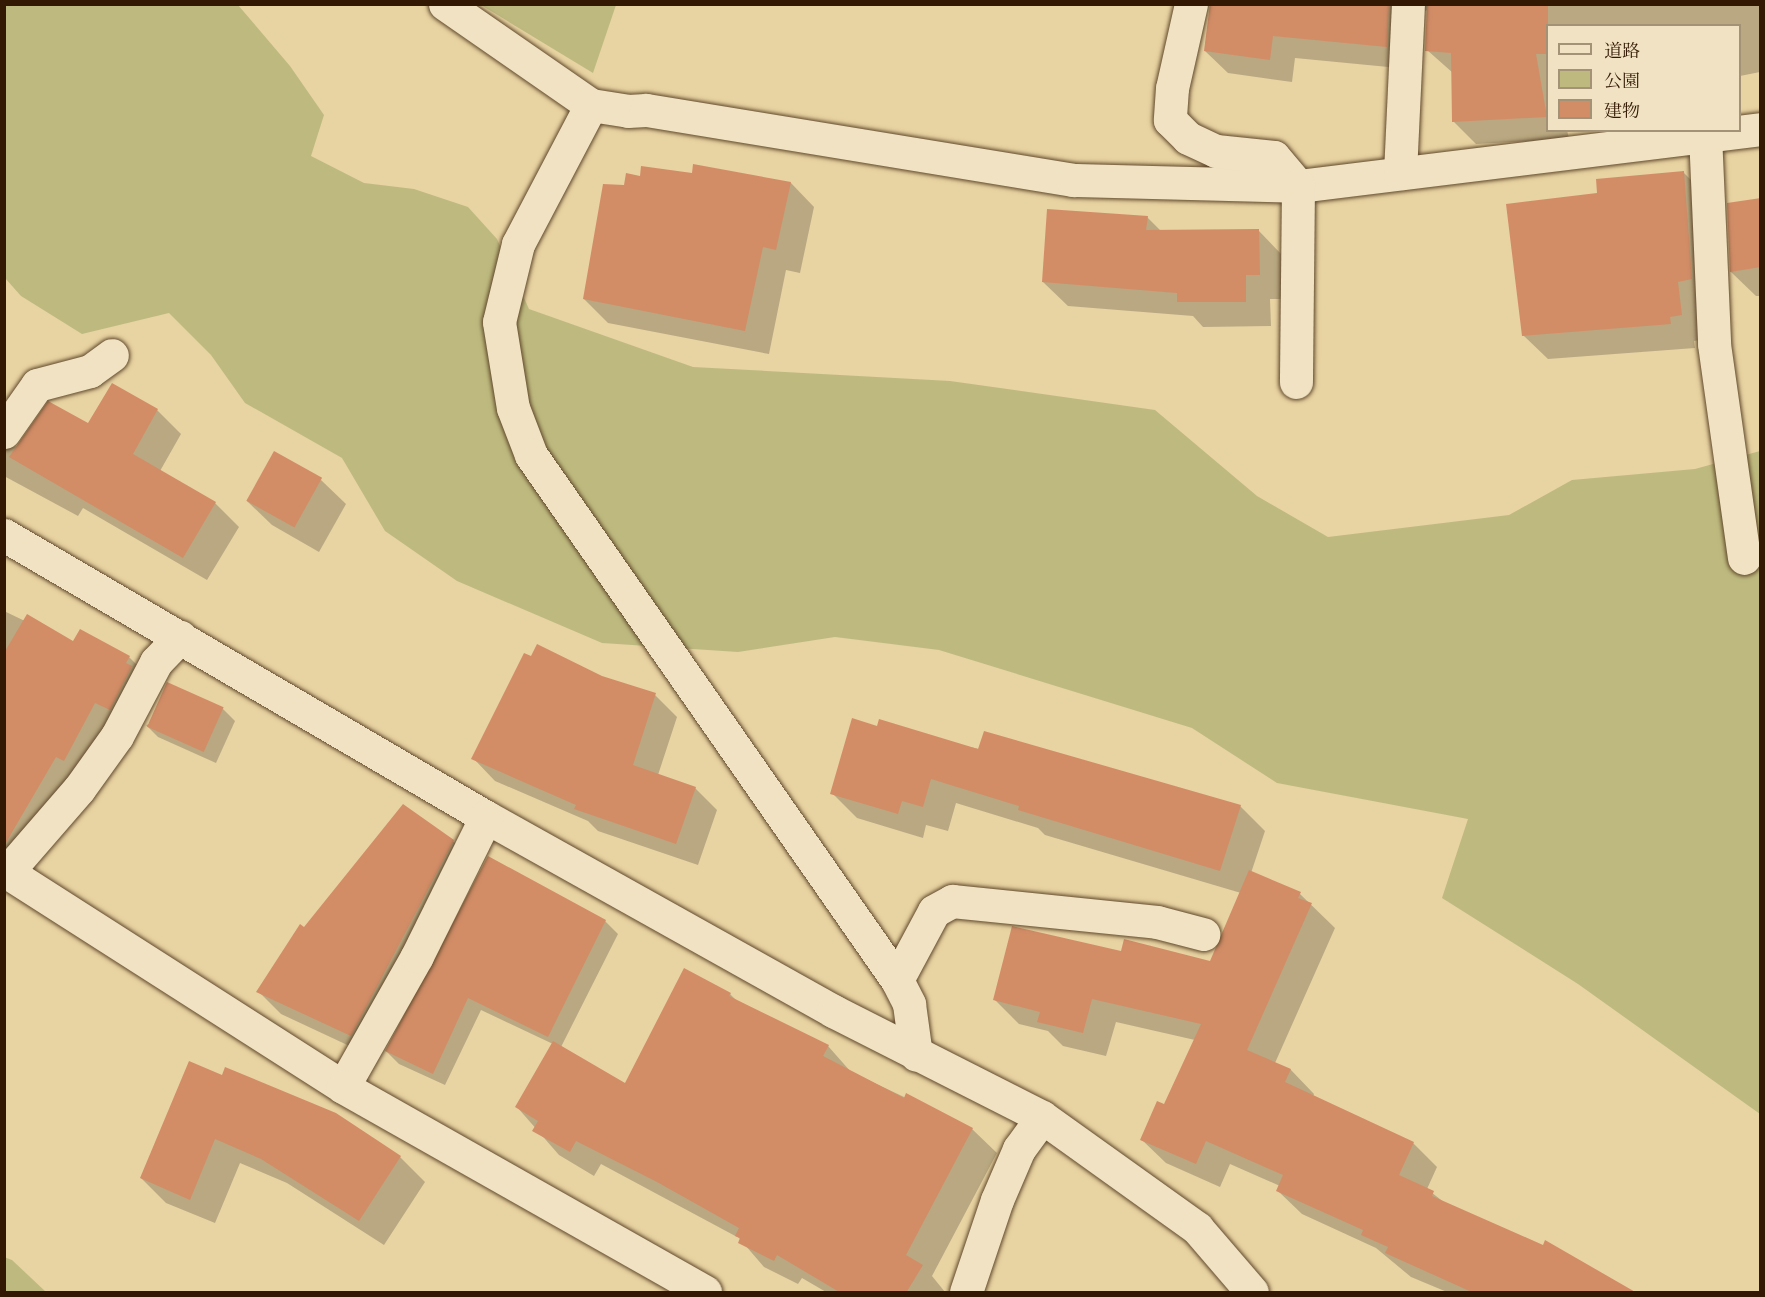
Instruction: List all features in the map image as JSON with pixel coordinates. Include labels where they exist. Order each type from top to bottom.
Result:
[{"type":"street","points":[[445,4],[591,105],[628,111],[646,110],[1073,180],[1298,186],[1727,132]]},
{"type":"street","points":[[1191,4],[1172,88],[1170,120],[1188,138],[1215,151],[1274,157],[1298,186],[1296,382]]},
{"type":"street","points":[[1400,173],[1408,4]]},
{"type":"street","points":[[591,105],[518,244],[499,322],[513,408],[531,455],[897,980],[909,1004],[916,1055]]},
{"type":"street","points":[[1741,131],[1761,129]]},
{"type":"street","points":[[1705,134],[1714,344],[1744,558]]},
{"type":"street","points":[[4,432],[38,385],[90,371],[112,355]]},
{"type":"street","points":[[4,535],[486,817],[916,1055],[1042,1117],[1197,1228],[1252,1293]]},
{"type":"street","points":[[180,637],[156,662],[117,736],[79,789],[6,871],[342,1087],[705,1293]]},
{"type":"street","points":[[342,1087],[417,956],[486,817]]},
{"type":"street","points":[[897,980],[934,911],[952,901],[1158,922],[1203,934]]},
{"type":"street","points":[[966,1293],[1002,1189],[1019,1149],[1042,1117]]},
{"type":"green space","points":[[4,5],[238,5],[290,66],[324,115],[311,156],[364,183],[414,189],[468,207],[497,239],[529,309],[693,367],[950,381],[1155,410],[1257,496],[1328,537],[1509,515],[1572,480],[1695,469],[1760,451],[1760,1114],[1578,984],[1442,898],[1468,819],[1277,783],[1192,728],[939,650],[835,637],[738,652],[602,643],[457,581],[385,531],[342,458],[245,403],[211,355],[169,313],[82,334],[21,296],[5,278]]},
{"type":"green space","points":[[481,5],[616,5],[593,73]]},
{"type":"green space","points":[[4,1257],[12,1260],[46,1292],[5,1292]]},
{"type":"building","points":[[1210,4],[1389,4],[1387,47],[1273,36],[1270,60],[1204,51]]},
{"type":"building","points":[[1427,4],[1548,4],[1546,54],[1536,54],[1546,117],[1452,122],[1451,53],[1425,51]]},
{"type":"building","points":[[693,164],[791,182],[776,250],[763,247],[745,331],[583,299],[603,184],[624,185],[626,173],[640,176],[641,166],[692,173]]},
{"type":"building","points":[[1684,171],[1692,279],[1678,282],[1682,315],[1670,317],[1671,324],[1522,336],[1506,204],[1597,193],[1596,179]]},
{"type":"building","points":[[1761,198],[1761,267],[1730,272],[1727,203]]},
{"type":"building","points":[[1047,209],[1148,216],[1146,230],[1259,229],[1260,275],[1246,275],[1246,302],[1177,302],[1177,293],[1042,282]]},
{"type":"building","points":[[112,383],[158,409],[133,454],[216,502],[183,558],[9,457],[48,401],[88,423]]},
{"type":"building","points":[[274,451],[322,478],[294,528],[246,501]]},
{"type":"building","points":[[27,614],[73,641],[80,629],[130,656],[126,663],[132,666],[110,710],[95,703],[64,761],[56,757],[4,846],[4,653]]},
{"type":"building","points":[[537,644],[602,676],[656,693],[633,765],[696,787],[676,844],[574,809],[576,805],[471,759],[524,653],[531,656]]},
{"type":"building","points":[[167,682],[224,707],[204,752],[147,727]]},
{"type":"building","points":[[852,718],[877,726],[879,719],[978,749],[984,731],[1241,805],[1220,871],[1018,810],[1019,806],[931,779],[923,807],[902,801],[898,814],[830,794]]},
{"type":"building","points":[[403,804],[454,840],[351,1036],[256,992],[300,924],[304,927]]},
{"type":"building","points":[[488,856],[606,920],[548,1037],[468,998],[433,1074],[385,1051]]},
{"type":"building","points":[[1249,870],[1301,892],[1298,898],[1312,903],[1247,1050],[1291,1069],[1285,1082],[1414,1142],[1399,1175],[1434,1191],[1432,1196],[1543,1245],[1545,1240],[1637,1293],[1474,1293],[1385,1253],[1388,1247],[1361,1235],[1363,1230],[1276,1191],[1283,1175],[1206,1141],[1196,1164],[1140,1140],[1157,1101],[1164,1104],[1201,1024],[1092,999],[1083,1033],[1037,1022],[1040,1012],[993,1000],[1012,926],[1121,951],[1124,939],[1210,961]]},
{"type":"building","points":[[684,968],[731,993],[729,996],[829,1045],[823,1056],[904,1098],[906,1093],[973,1128],[906,1255],[923,1265],[906,1293],[841,1293],[777,1255],[774,1261],[738,1243],[740,1238],[735,1236],[739,1228],[657,1182],[576,1141],[570,1152],[532,1131],[538,1121],[515,1107],[553,1041],[625,1083]]},
{"type":"building","points":[[189,1061],[222,1075],[225,1067],[336,1113],[401,1156],[359,1221],[261,1159],[215,1139],[190,1200],[140,1178]]}]
